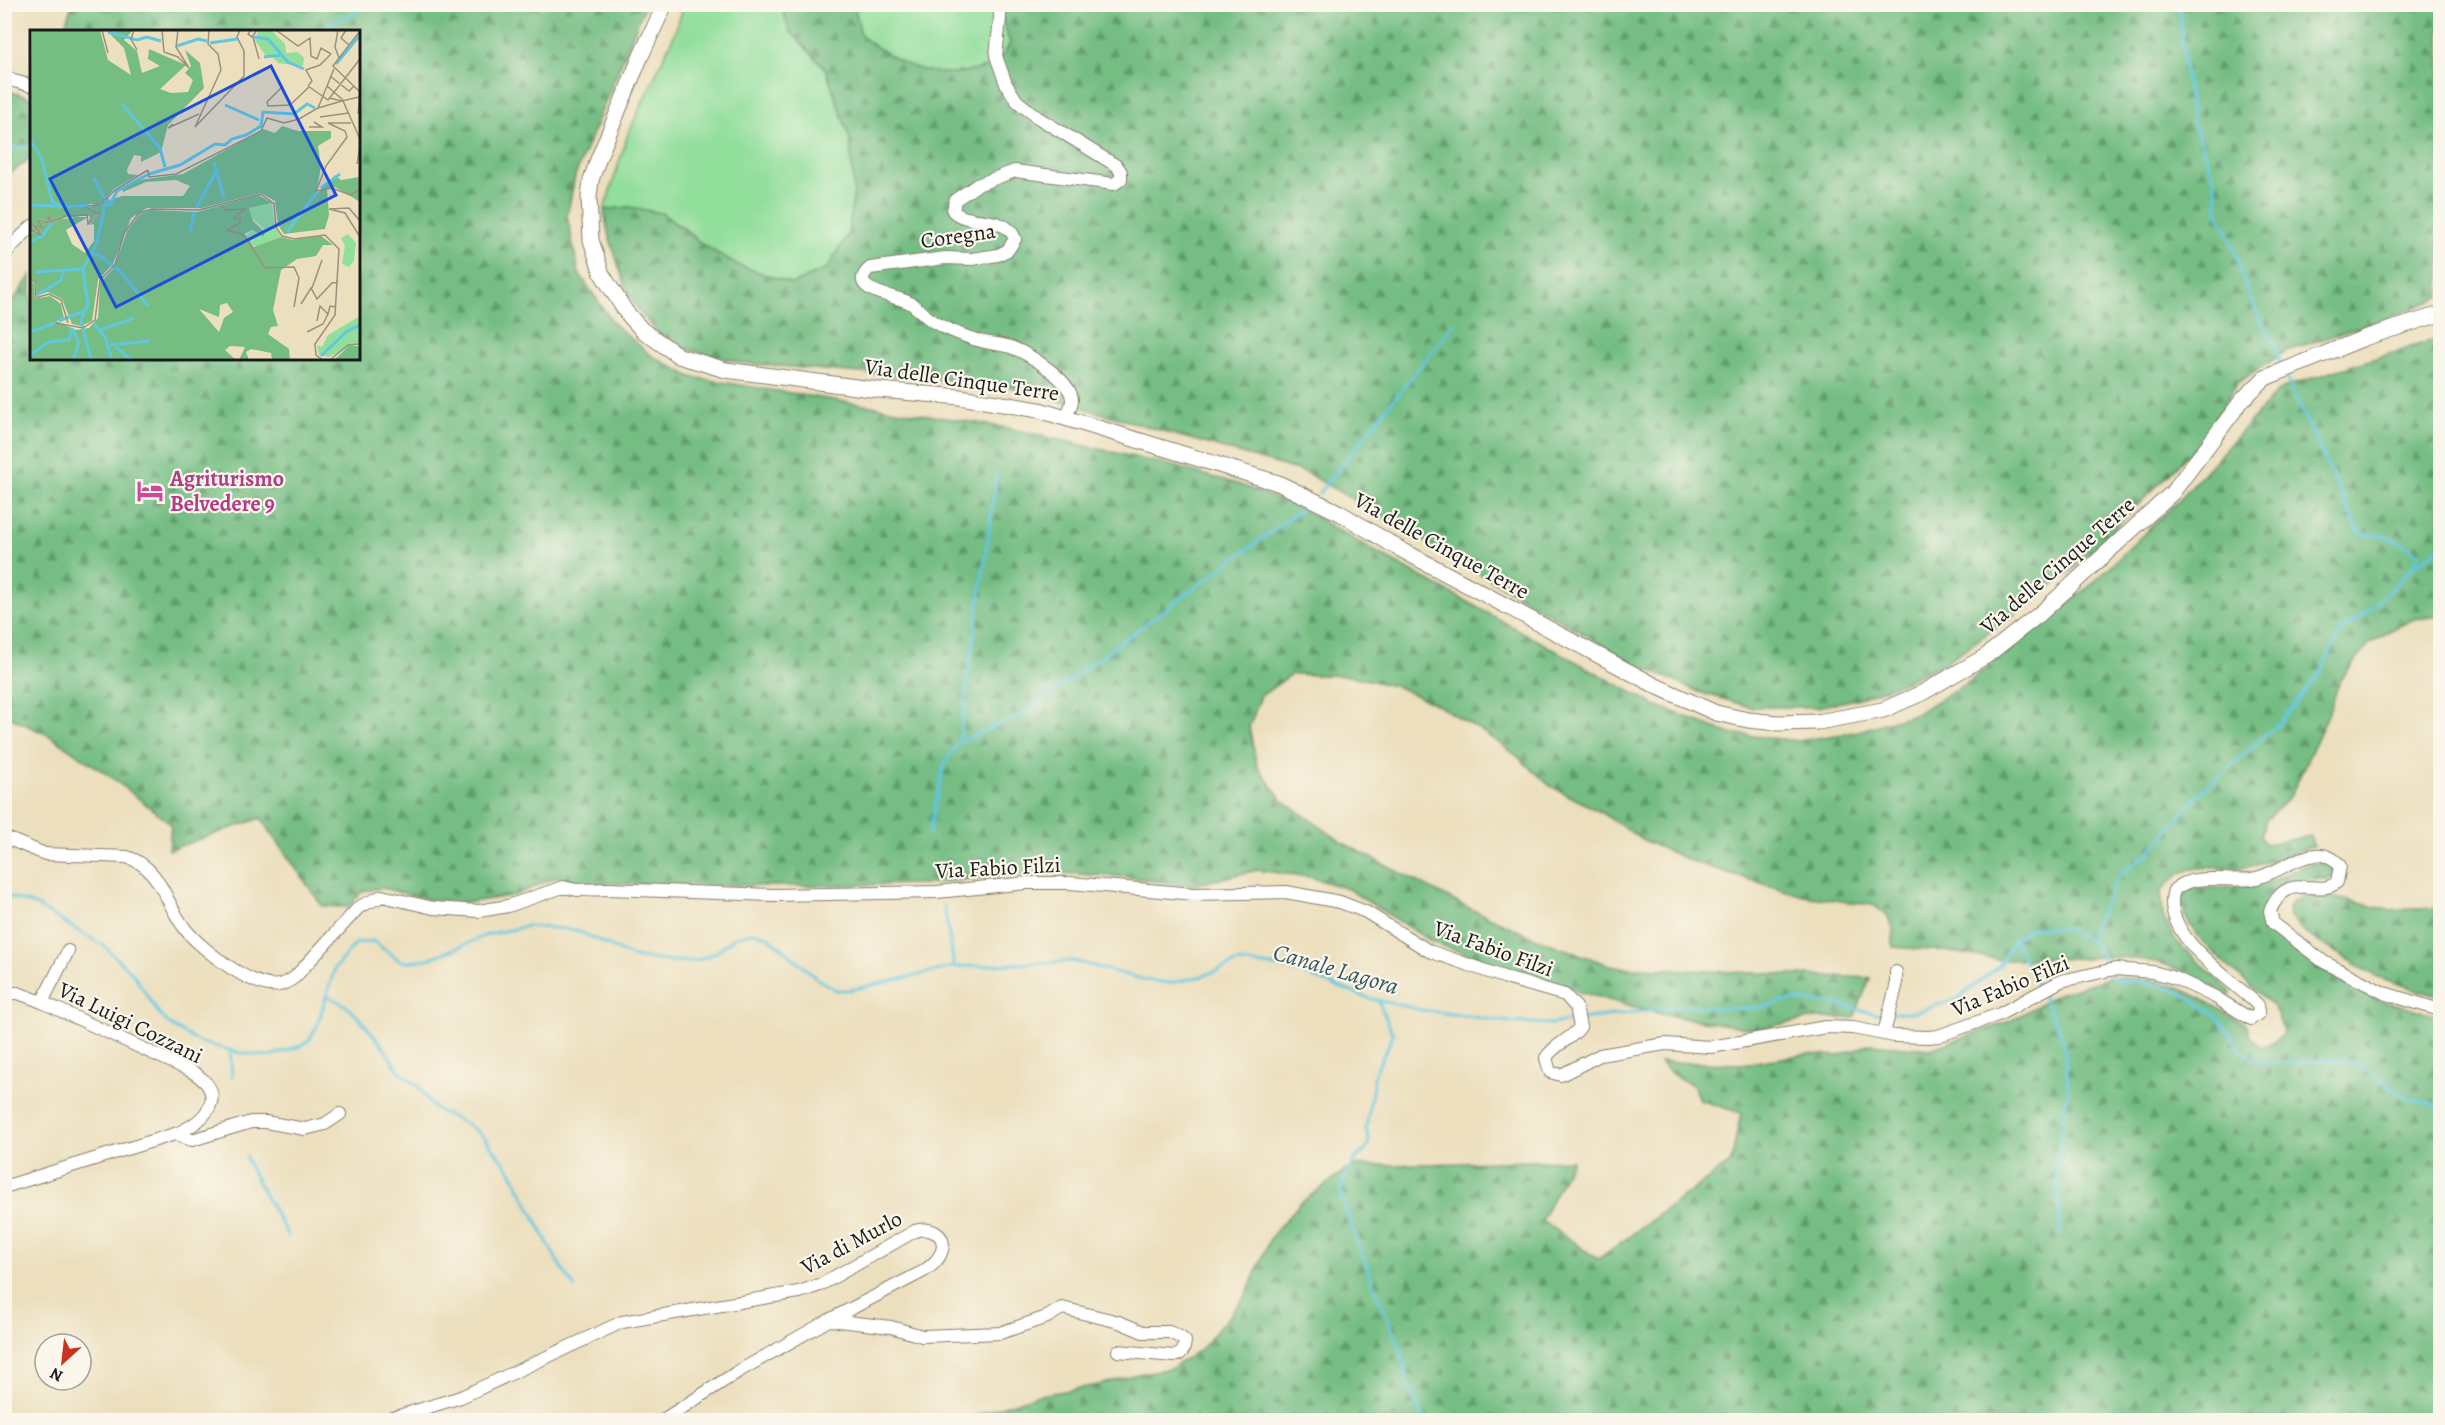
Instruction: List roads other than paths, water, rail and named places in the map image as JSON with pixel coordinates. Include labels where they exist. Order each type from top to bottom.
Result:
[{"type":"main road","name":"Via delle Cinque Terre","points":[[664,4],[639,58],[599,157],[591,180],[589,197],[591,240],[602,274],[626,312],[642,330],[680,356],[726,370],[879,390],[960,397],[1039,410],[1278,483],[1303,494],[1419,559],[1689,702],[1748,720],[1778,723],[1818,722],[1883,710],[1922,693],[1986,656],[2024,627],[2172,493],[2243,399],[2265,378],[2355,342],[2440,314]]},
{"type":"street","name":"Coregna","points":[[1000,4],[996,56],[1006,84],[1017,102],[1037,117],[1117,166],[1122,176],[1114,184],[1015,171],[977,185],[955,200],[954,211],[962,217],[998,224],[1011,230],[1015,239],[1008,250],[998,255],[972,259],[945,258],[870,268],[864,277],[865,284],[870,290],[909,302],[935,324],[978,341],[1012,348],[1042,364],[1062,381],[1072,396],[1073,403],[1066,417]]},
{"type":"street","points":[[4,76],[30,85]]},
{"type":"street","points":[[4,254],[30,228]]},
{"type":"street","name":"Via Fabio Filzi","points":[[4,837],[45,854],[127,857],[140,862],[153,872],[186,930],[203,948],[252,979],[270,985],[284,984],[296,977],[359,907],[382,896],[432,908],[479,911],[508,906],[563,887],[577,890],[609,889],[774,895],[938,892],[1027,883],[1070,883],[1194,894],[1286,892],[1317,896],[1366,912],[1429,951],[1509,979],[1548,989],[1571,1000],[1577,1011],[1580,1026],[1547,1054],[1546,1063],[1550,1072],[1561,1075],[1600,1055],[1665,1044],[1711,1047],[1826,1027],[1885,1027],[1928,1037],[1954,1031],[2000,1014],[2061,981],[2115,969],[2153,972],[2175,978],[2215,997],[2247,1018],[2254,1018],[2259,1011],[2258,1005],[2187,940],[2174,916],[2171,905],[2174,890],[2191,881],[2251,879],[2304,858],[2324,855],[2335,860],[2340,866],[2337,882],[2330,886],[2290,888],[2282,893],[2270,911],[2273,923],[2324,962],[2346,974],[2384,993],[2440,1010]]},
{"type":"street","points":[[42,1002],[68,951]]},
{"type":"street","points":[[1885,1027],[1896,987],[1896,972]]},
{"type":"street","name":"Via Luigi Cozzani","points":[[4,993],[18,993],[42,1002],[200,1076],[211,1093],[212,1101],[207,1112],[195,1125],[178,1133],[4,1187]]},
{"type":"street","points":[[178,1133],[192,1140],[251,1122],[305,1129],[325,1124],[340,1114]]},
{"type":"street","name":"Via di Murlo","points":[[386,1420],[460,1397],[622,1322],[799,1292],[820,1285],[915,1231],[926,1229],[936,1232],[940,1237],[943,1248],[933,1265],[739,1371],[663,1420]]},
{"type":"street","points":[[829,1320],[891,1327],[922,1336],[1000,1333],[1047,1317],[1062,1308],[1119,1322],[1143,1332],[1169,1332],[1180,1336],[1185,1341],[1184,1350],[1174,1356],[1118,1351]]},
{"type":"waterway","points":[[318,30],[373,4]]},
{"type":"waterway","points":[[2179,4],[2184,64],[2192,117],[2215,182],[2219,214],[2235,251],[2255,309],[2275,345],[2281,367]]},
{"type":"waterway","points":[[4,151],[30,145]]},
{"type":"waterway","points":[[1319,493],[1455,323]]},
{"type":"waterway","points":[[2285,375],[2358,530],[2369,535],[2390,537],[2412,550],[2419,555],[2412,568]]},
{"type":"waterway","points":[[929,834],[944,765],[959,742],[997,474]]},
{"type":"waterway","points":[[959,742],[1023,714],[1309,504]]},
{"type":"waterway","points":[[2089,939],[2114,883],[2123,872],[2148,854],[2200,793],[2279,723],[2318,676],[2341,631],[2374,606],[2412,568],[2440,548]]},
{"type":"waterway","name":"Canale Lagora","points":[[4,895],[35,905],[104,946],[133,974],[159,1014],[170,1025],[199,1042],[241,1053],[270,1056],[301,1046],[309,1040],[317,1026],[335,968],[356,943],[373,941],[399,960],[407,962],[428,959],[486,935],[528,926],[576,930],[633,957],[666,961],[696,961],[715,953],[735,937],[755,932],[770,938],[819,980],[836,990],[850,990],[954,967],[1074,961],[1146,980],[1171,983],[1203,976],[1239,962],[1288,968],[1368,998],[1422,1010],[1510,1022],[1551,1024],[1574,1020]]},
{"type":"waterway","points":[[944,906],[954,966]]},
{"type":"waterway","name":"Canale Lagora","points":[[1892,1013],[1916,1012],[1959,998],[2000,965],[2014,939],[2034,927],[2065,929],[2089,939],[2101,953],[2108,968]]},
{"type":"waterway","points":[[2014,939],[2039,989]]},
{"type":"waterway","name":"Canale Lagora","points":[[2111,974],[2114,980],[2161,986],[2191,999],[2219,1019],[2238,1046],[2252,1059],[2274,1064],[2324,1060],[2347,1061],[2369,1071],[2405,1096],[2440,1106]]},
{"type":"waterway","points":[[326,995],[345,1005],[359,1018],[400,1072],[419,1087],[431,1105],[467,1124],[483,1136],[511,1171],[556,1259],[575,1288]]},
{"type":"waterway","points":[[2042,995],[2063,1038],[2068,1085],[2056,1167],[2061,1236]]},
{"type":"waterway","points":[[1378,1000],[1393,1035],[1375,1073],[1366,1129],[1369,1142],[1365,1151],[1355,1159],[1347,1173],[1341,1187],[1341,1197],[1373,1284],[1402,1352],[1407,1383],[1424,1420]]},
{"type":"waterway","name":"Canale Lagora","points":[[1581,1019],[1686,1006],[1738,1009],[1763,1007],[1791,1000],[1839,1004],[1876,1014],[1886,1014]]},
{"type":"waterway","points":[[230,1051],[232,1076]]},
{"type":"waterway","points":[[246,1156],[250,1168],[288,1236]]},
{"type":"place","name":"Agriturismo Belvedere 9","points":[[150,491]]}]
